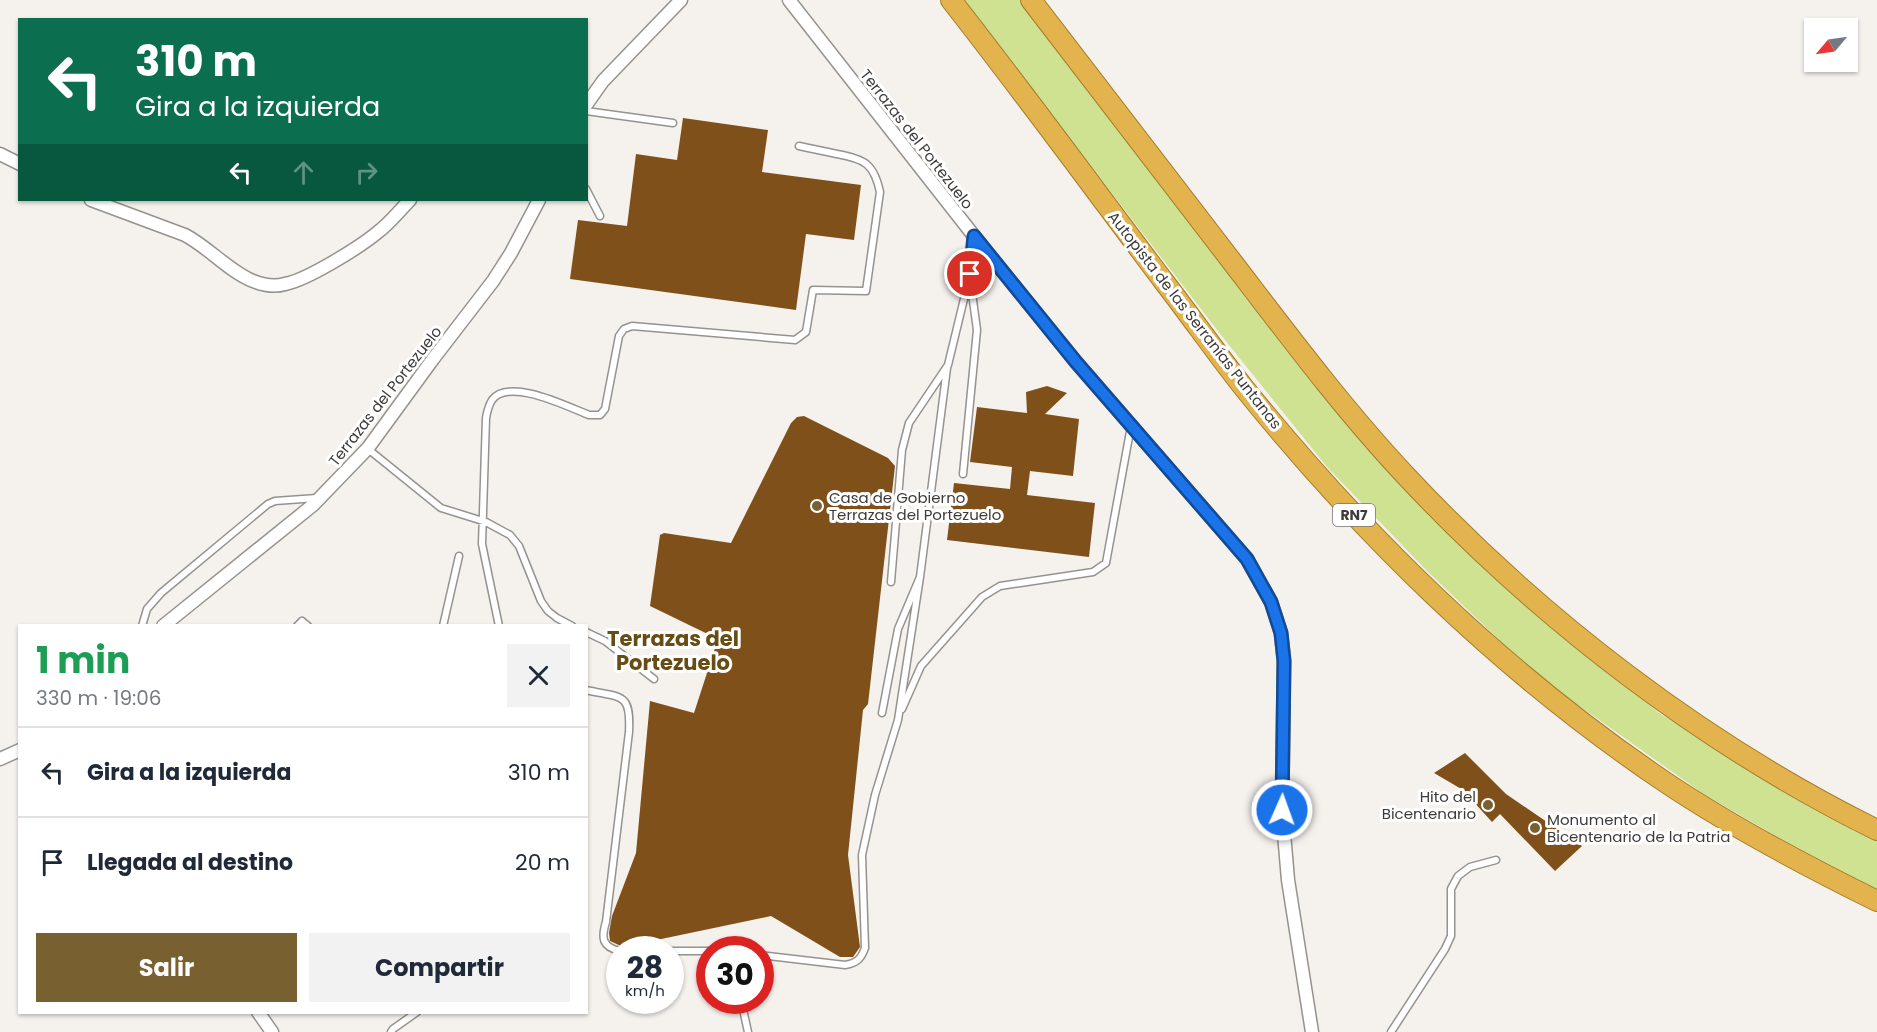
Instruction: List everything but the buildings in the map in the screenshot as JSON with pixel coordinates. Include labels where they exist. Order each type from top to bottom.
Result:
[{"type":"highway","points":[[942,0],[978,34]]},
{"type":"highway","name":"Autopista de las Serranías Puntanas","points":[[951,0],[1244,387],[1356,517],[1430,590],[1540,689],[1666,782],[1780,852],[1877,901]]},
{"type":"highway","points":[[1033,2],[1320,376],[1379,446],[1441,511],[1534,599],[1621,670],[1734,748],[1798,787],[1877,830]]},
{"type":"street","points":[[588,102],[603,81],[681,0]]},
{"type":"street","name":"Terrazas del Portezuelo","points":[[789,0],[1076,362],[1247,559],[1271,602],[1281,633],[1284,661],[1282,810],[1288,880],[1311,1032]]},
{"type":"street","points":[[0,154],[18,163]]},
{"type":"street","points":[[94,201],[185,235],[246,278],[274,286],[297,281],[343,255],[375,234],[409,201]]},
{"type":"street","name":"Terrazas del Portezuelo","points":[[166,624],[287,528],[321,498],[368,448],[432,359],[493,281],[538,201]]},
{"type":"street","points":[[259,1014],[272,1032]]},
{"type":"lane","points":[[588,111],[673,123]]},
{"type":"lane","points":[[499,624],[482,544],[486,418],[492,400],[503,392],[521,391],[589,415],[600,415],[605,409],[619,336],[624,329],[632,326],[795,340],[806,332],[813,291],[866,291],[880,192],[877,178],[859,158],[799,146]]},
{"type":"lane","points":[[588,193],[600,216]]},
{"type":"lane","points":[[898,720],[920,578],[948,365],[970,274],[974,236]]},
{"type":"lane","points":[[963,474],[977,330],[970,274]]},
{"type":"lane","points":[[891,582],[902,450],[909,423],[948,365]]},
{"type":"lane","points":[[774,956],[845,965],[853,964],[861,959],[865,948],[862,855],[875,795],[898,720],[921,666],[982,597],[1000,586],[1093,572],[1106,563],[1131,425]]},
{"type":"lane","points":[[368,448],[441,508],[482,520],[510,535],[519,546],[541,601],[548,611],[568,624]]},
{"type":"lane","points":[[143,624],[147,609],[161,593],[268,504],[275,501],[321,498]]},
{"type":"lane","points":[[443,624],[459,556]]},
{"type":"lane","points":[[882,713],[898,629],[920,578]]},
{"type":"lane","points":[[588,633],[605,641],[654,680]]},
{"type":"lane","points":[[588,690],[621,698],[630,711],[608,910],[602,936],[606,945]]},
{"type":"lane","points":[[1391,1032],[1446,948],[1451,936],[1451,889],[1458,876],[1470,867],[1496,860]]},
{"type":"lane","points":[[391,1032],[414,1014]]},
{"type":"lane","points":[[744,1014],[748,1032]]},
{"type":"green space","points":[[963,0],[1021,0],[1243,294],[1366,448],[1521,601],[1659,713],[1854,831],[1877,841],[1877,889],[1835,870],[1705,795],[1537,676],[1427,571],[1327,467],[1221,335]]},
{"type":"place","name":"Casa de Gobierno Terrazas del Portezuelo","points":[[817,506]]},
{"type":"place","name":"Hito del Bicentenario","points":[[1488,805]]},
{"type":"place","name":"Monumento al Bicentenario de la Patria","points":[[1535,828]]},
{"type":"district","name":"Terrazas del Portezuelo","points":[[673,650]]},
{"type":"route","points":[[970,274],[974,236],[1076,362],[1247,559],[1271,602],[1281,633],[1284,661],[1282,810]]}]
